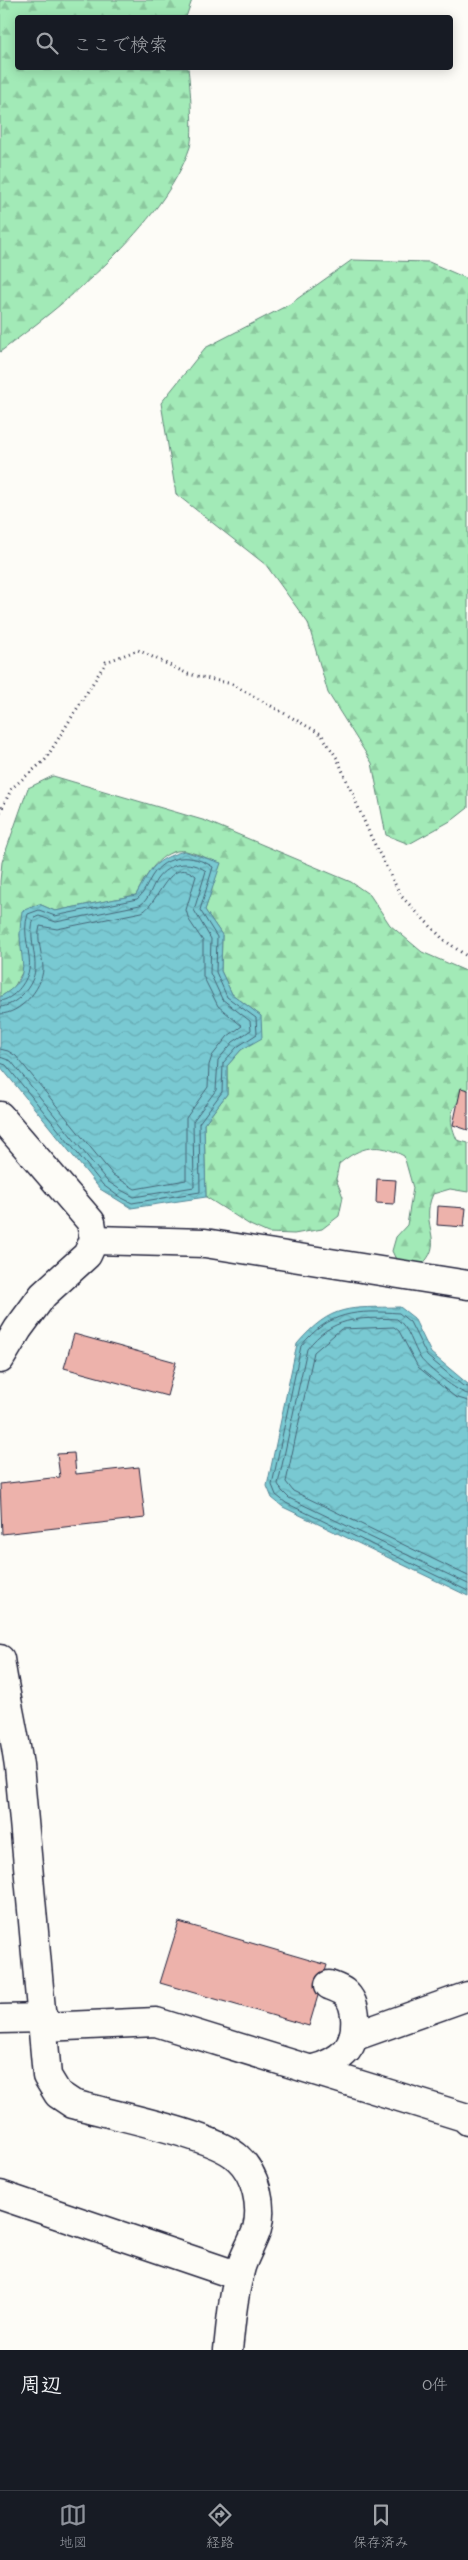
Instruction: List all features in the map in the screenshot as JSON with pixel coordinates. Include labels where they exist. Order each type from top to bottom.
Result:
[{"type":"street","points":[[0,1116],[91,1222],[94,1240],[87,1255],[43,1296],[18,1328],[0,1359]]},
{"type":"street","points":[[94,1240],[205,1243],[468,1285]]},
{"type":"street","points":[[0,1659],[9,1767],[44,2023],[47,2076],[58,2094],[73,2104],[217,2143],[239,2158],[253,2179],[259,2204],[257,2228],[233,2296],[228,2350]]},
{"type":"street","points":[[313,2070],[335,2060],[347,2050],[353,2037],[355,2014],[350,2001],[344,1992],[329,1985]]},
{"type":"street","points":[[353,2037],[468,1996]]},
{"type":"street","points":[[0,2019],[44,2023],[119,2025],[156,2022],[464,2117],[468,2121]]},
{"type":"street","points":[[0,2195],[239,2276]]},
{"type":"path","points":[[0,812],[12,788],[44,760],[106,662],[138,650],[188,674],[232,684],[321,734],[337,758],[371,837],[401,896],[444,940],[468,957]]},
{"type":"green space","points":[[0,0],[192,0],[187,15],[15,15],[15,70],[188,70],[192,131],[190,147],[177,176],[158,205],[135,233],[81,287],[0,352]]},
{"type":"green space","points":[[352,260],[429,262],[468,279],[468,808],[454,819],[409,844],[386,835],[372,763],[328,693],[308,623],[266,565],[176,494],[161,403],[205,348],[290,304]]},
{"type":"green space","points":[[53,776],[206,821],[351,882],[370,895],[390,925],[422,952],[468,972],[468,1091],[457,1103],[451,1119],[457,1140],[468,1143],[468,1192],[450,1189],[433,1194],[429,1206],[431,1251],[427,1259],[418,1268],[399,1266],[392,1251],[396,1237],[407,1225],[413,1188],[404,1156],[395,1152],[386,1149],[370,1148],[355,1153],[339,1164],[336,1179],[343,1197],[339,1216],[322,1229],[294,1234],[268,1233],[250,1225],[206,1197],[204,1124],[227,1094],[227,1066],[241,1050],[261,1016],[232,994],[221,971],[222,935],[205,910],[220,863],[190,852],[177,851],[162,858],[155,865],[136,895],[55,911],[39,904],[20,934],[24,969],[13,989],[0,997],[0,881],[2,862],[28,788]]},
{"type":"water","points":[[184,851],[221,863],[205,910],[222,935],[221,971],[232,994],[261,1016],[262,1038],[241,1050],[227,1066],[227,1094],[204,1124],[206,1197],[131,1208],[100,1189],[0,1066],[0,997],[17,984],[21,977],[23,963],[20,935],[22,911],[39,904],[55,911],[136,895],[154,866],[174,854]]},
{"type":"water","points":[[368,1307],[400,1307],[414,1318],[431,1353],[468,1384],[468,1596],[283,1507],[272,1498],[267,1486],[297,1344],[321,1321],[343,1310]]},
{"type":"building","points":[[461,1088],[468,1090],[468,1130],[453,1125]]},
{"type":"building","points":[[377,1179],[396,1180],[394,1204],[376,1203]]},
{"type":"building","points":[[438,1206],[466,1208],[464,1227],[437,1225]]},
{"type":"building","points":[[74,1334],[176,1362],[167,1396],[64,1368]]},
{"type":"building","points":[[74,1453],[76,1474],[139,1467],[145,1518],[2,1534],[0,1484],[60,1477],[57,1454]]},
{"type":"building","points":[[179,1922],[327,1965],[309,2026],[160,1983]]}]
